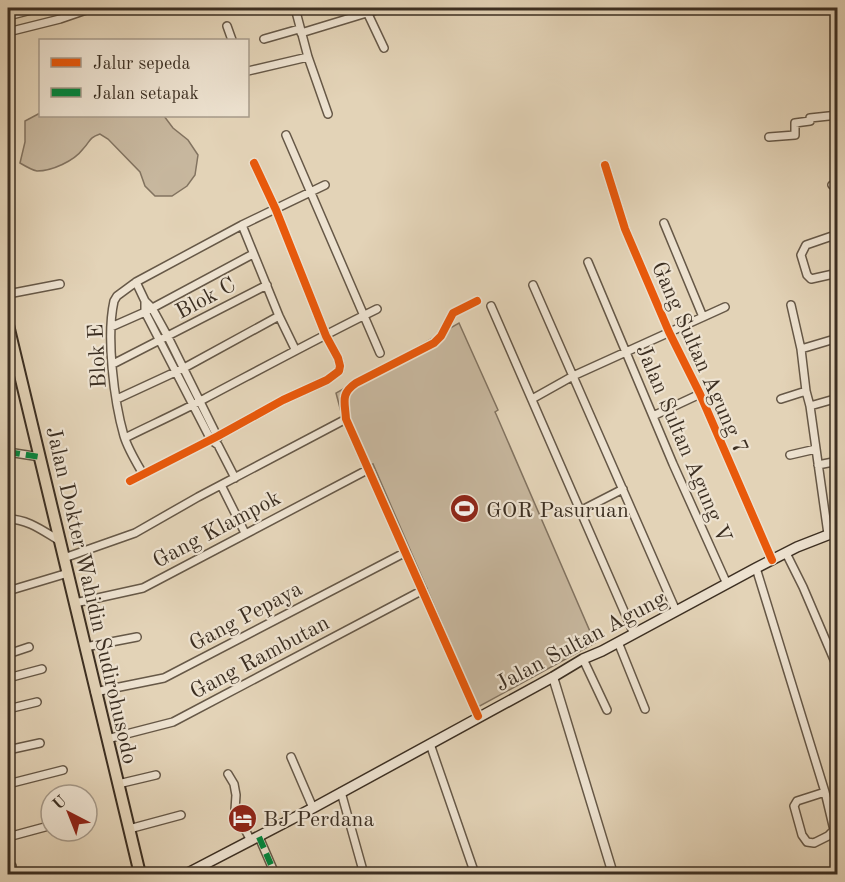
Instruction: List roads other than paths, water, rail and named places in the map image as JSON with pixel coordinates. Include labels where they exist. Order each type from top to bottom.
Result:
[{"type":"main road","name":"Jalan Dokter Wahidin Sudirohusodo","points":[[8,325],[129,829],[136,873]]},
{"type":"main road","name":"Jalan Sultan Agung","points":[[186,874],[196,872],[583,659],[756,568],[833,533]]},
{"type":"street","points":[[8,16],[39,8]]},
{"type":"street","points":[[8,32],[92,8]]},
{"type":"street","points":[[295,8],[308,57],[328,114]]},
{"type":"street","points":[[264,39],[383,8]]},
{"type":"street","points":[[412,8],[423,10],[429,8]]},
{"type":"street","points":[[367,12],[384,48]]},
{"type":"street","points":[[227,26],[232,39]]},
{"type":"street","points":[[249,71],[308,57]]},
{"type":"street","points":[[769,137],[795,135],[795,123],[810,121],[810,118],[837,115]]},
{"type":"street","points":[[286,135],[380,353]]},
{"type":"street","points":[[130,481],[216,440],[283,400],[334,375],[340,366],[276,210],[254,163]]},
{"type":"street","name":"Gang Sultan Agung 7","points":[[604,165],[625,229],[772,560]]},
{"type":"street","name":"Blok E","points":[[143,474],[125,438],[117,399],[111,327],[114,301],[117,296],[136,282],[242,225],[325,185]]},
{"type":"street","points":[[664,223],[703,317]]},
{"type":"street","points":[[242,225],[295,350]]},
{"type":"street","points":[[837,234],[806,245],[801,251],[807,275],[811,279],[837,273]]},
{"type":"street","points":[[111,327],[145,312],[253,254]]},
{"type":"street","name":"Jalan Sultan Agung V","points":[[588,262],[727,584]]},
{"type":"street","points":[[136,282],[168,337],[192,404],[216,440],[236,477]]},
{"type":"street","points":[[8,294],[60,284]]},
{"type":"street","name":"Blok C","points":[[113,364],[267,285]]},
{"type":"street","points":[[533,285],[676,611]]},
{"type":"street","points":[[145,301],[145,312],[160,341],[201,401],[216,440]]},
{"type":"street","points":[[477,301],[453,313],[441,336],[434,343],[348,388],[344,396],[343,421],[478,716]]},
{"type":"street","points":[[791,305],[801,349],[818,465],[837,544]]},
{"type":"street","points":[[491,306],[634,634]]},
{"type":"street","points":[[532,399],[573,376],[725,307]]},
{"type":"street","points":[[125,438],[377,309]]},
{"type":"street","points":[[117,399],[180,370],[279,316]]},
{"type":"street","points":[[801,349],[837,338]]},
{"type":"street","points":[[781,399],[806,391]]},
{"type":"street","points":[[653,416],[700,394]]},
{"type":"street","points":[[810,406],[837,398]]},
{"type":"street","points":[[64,558],[128,536],[343,421]]},
{"type":"street","points":[[790,455],[816,449]]},
{"type":"street","points":[[8,452],[40,458]]},
{"type":"street","points":[[818,465],[837,461]]},
{"type":"street","name":"Gang Klampok","points":[[75,603],[140,589],[365,470]]},
{"type":"street","points":[[221,485],[245,533]]},
{"type":"street","points":[[580,512],[623,489]]},
{"type":"street","points":[[8,519],[33,525],[60,542]]},
{"type":"street","points":[[792,550],[834,648],[837,669]]},
{"type":"street","name":"Gang Pepaya","points":[[95,692],[160,679],[402,553]]},
{"type":"street","points":[[756,568],[825,792],[834,830],[828,837],[814,843],[807,842],[802,835],[794,806],[797,801],[825,792]]},
{"type":"street","points":[[8,591],[68,573]]},
{"type":"street","name":"Gang Rambutan","points":[[107,739],[170,723],[419,591]]},
{"type":"street","points":[[85,647],[136,636]]},
{"type":"street","points":[[618,642],[645,709]]},
{"type":"street","points":[[8,654],[29,647]]},
{"type":"street","points":[[583,659],[607,710]]},
{"type":"street","points":[[8,678],[42,669]]},
{"type":"street","points":[[553,677],[613,874]]},
{"type":"street","points":[[8,709],[37,702]]},
{"type":"street","points":[[8,750],[40,743]]},
{"type":"street","points":[[430,744],[476,874]]},
{"type":"street","points":[[291,757],[313,808]]},
{"type":"street","points":[[8,784],[63,770]]},
{"type":"street","points":[[228,774],[234,784],[235,810],[275,874]]},
{"type":"street","points":[[118,784],[156,775]]},
{"type":"street","points":[[341,792],[362,867],[361,871],[353,874]]},
{"type":"street","points":[[129,829],[181,815]]},
{"type":"street","points":[[8,837],[39,829]]},
{"type":"place","name":"GOR Pasuruan","points":[[465,509]]},
{"type":"place","name":"BJ Perdana","points":[[242,818]]}]
